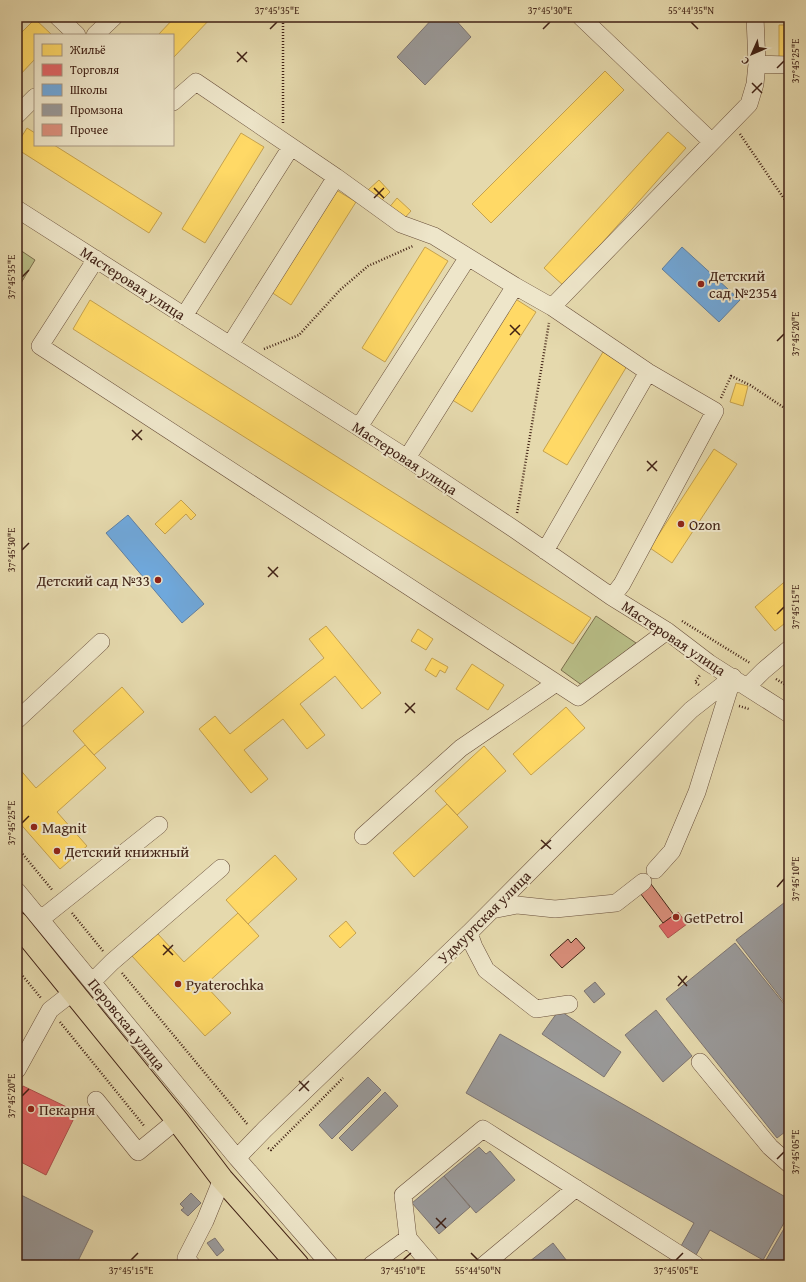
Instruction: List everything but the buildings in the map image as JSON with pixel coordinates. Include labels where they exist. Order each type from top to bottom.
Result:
[{"type":"main road","name":"Перовская улица","points":[[17,923],[177,1120],[222,1179]]},
{"type":"main road","points":[[222,1179],[277,1265]]},
{"type":"main road","points":[[222,1179],[298,1265]]},
{"type":"street","points":[[58,17],[75,34]]},
{"type":"street","points":[[96,34],[114,17]]},
{"type":"street","points":[[582,17],[712,142]]},
{"type":"street","points":[[552,306],[749,104],[755,84],[757,64],[755,17]]},
{"type":"street","points":[[757,64],[789,64]]},
{"type":"street","points":[[174,101],[196,82],[336,177],[401,224],[434,236],[515,286],[552,306],[648,372],[715,412],[622,584],[612,597]]},
{"type":"street","points":[[17,115],[34,98]]},
{"type":"street","points":[[184,316],[287,145]]},
{"type":"street","points":[[230,345],[336,177]]},
{"type":"street","name":"Мастеровая улица","points":[[17,209],[407,458],[514,529],[612,597],[667,631],[709,663],[789,714]]},
{"type":"street","points":[[359,427],[468,257]]},
{"type":"street","points":[[96,259],[40,346],[556,683],[578,697],[667,631]]},
{"type":"street","points":[[407,458],[515,286]]},
{"type":"street","points":[[546,551],[648,372]]},
{"type":"street","points":[[17,720],[101,642]]},
{"type":"street","points":[[747,687],[789,649]]},
{"type":"street","points":[[492,910],[517,905],[555,909],[616,903],[649,876],[672,851],[697,792],[733,677]]},
{"type":"street","name":"Удмуртская улица","points":[[237,1158],[257,1136],[469,933],[691,710],[733,677]]},
{"type":"street","points":[[363,836],[461,748],[556,683]]},
{"type":"street","points":[[41,919],[159,825]]},
{"type":"street","points":[[92,982],[112,962],[221,868]]},
{"type":"street","name":"Перовская улица","points":[[17,890],[237,1158],[330,1265]]},
{"type":"street","points":[[469,933],[474,947],[486,970],[536,1009],[569,1004]]},
{"type":"street","points":[[17,1070],[50,1010],[73,992]]},
{"type":"street","points":[[700,1062],[770,1147],[789,1164]]},
{"type":"street","points":[[96,1100],[138,1152],[177,1120]]},
{"type":"street","points":[[431,1265],[408,1238],[403,1195],[483,1130],[696,1265]]},
{"type":"street","points":[[187,1263],[222,1179]]},
{"type":"street","points":[[484,1265],[576,1188]]},
{"type":"street","points":[[371,1265],[408,1238]]},
{"type":"path","points":[[283,17],[287,145]]},
{"type":"path","points":[[731,122],[789,206]]},
{"type":"path","points":[[247,356],[299,335],[340,290],[368,266],[434,236]]},
{"type":"path","points":[[514,529],[552,306]]},
{"type":"path","points":[[715,412],[731,376],[750,385],[789,411]]},
{"type":"path","points":[[725,702],[748,708],[755,712]]},
{"type":"path","points":[[17,847],[257,1136],[271,1150],[344,1077]]},
{"type":"path","points":[[17,969],[154,1139]]},
{"type":"green space","points":[[17,248],[35,260],[21,283],[17,281]]},
{"type":"green space","points":[[596,616],[636,643],[583,686],[561,670]]},
{"type":"place","name":"Детский сад №2354","points":[[701,284]]},
{"type":"place","name":"Ozon","points":[[681,524]]},
{"type":"place","name":"Детский сад №33","points":[[158,580]]},
{"type":"place","name":"Magnit","points":[[34,827]]},
{"type":"place","name":"Детский книжный","points":[[57,851]]},
{"type":"place","name":"GetPetrol","points":[[676,917]]},
{"type":"place","name":"Pyaterochka","points":[[178,984]]},
{"type":"place","name":"Пекарня","points":[[31,1109]]}]
